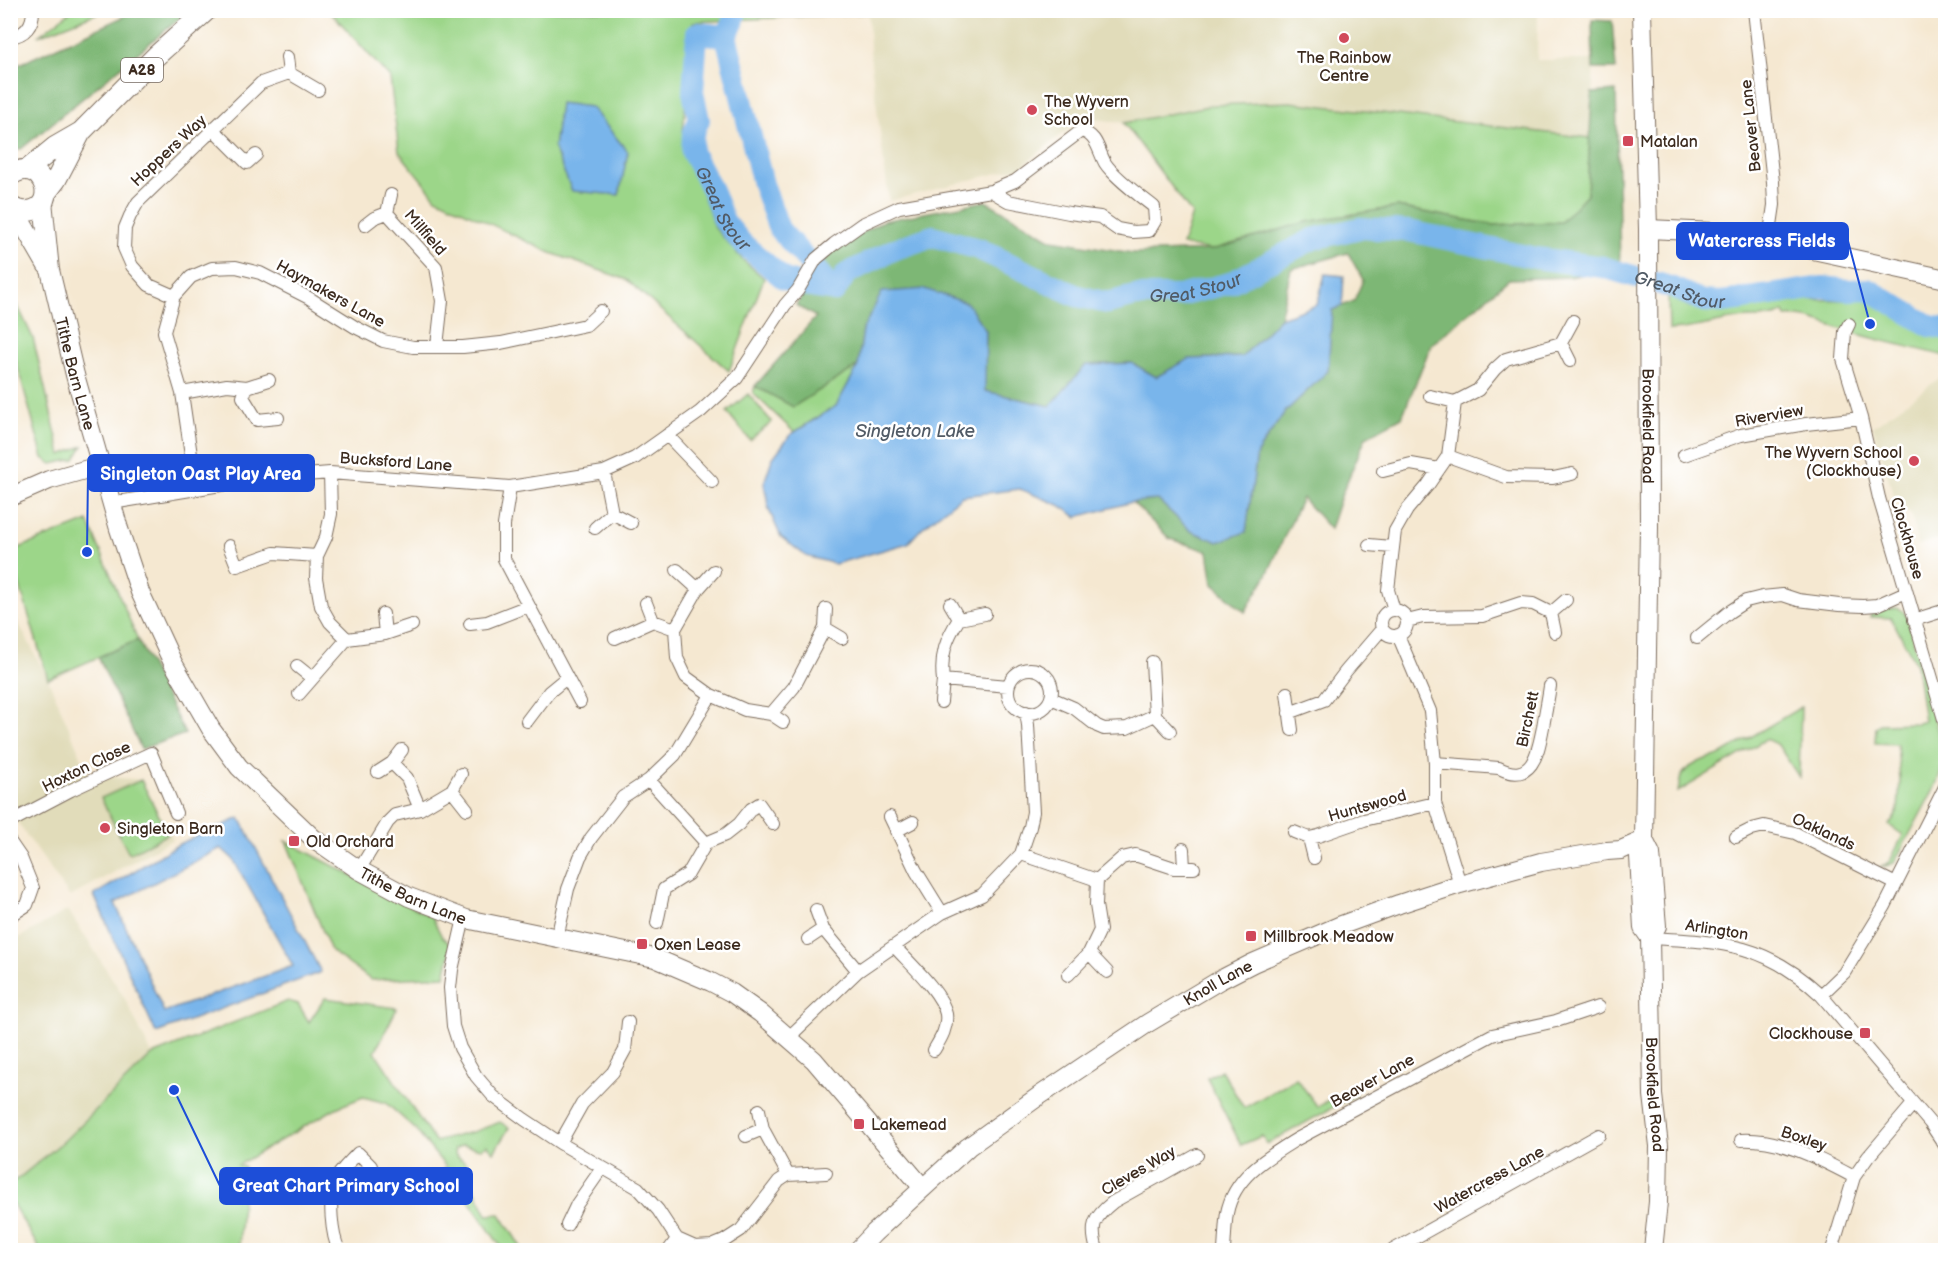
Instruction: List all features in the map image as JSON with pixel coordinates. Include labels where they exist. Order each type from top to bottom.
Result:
[{"type":"main road","name":"A28","points":[[16,172],[81,132],[156,56],[207,10]]},
{"type":"main road","name":"A28","points":[[44,197],[56,180],[81,132]]},
{"type":"main road","points":[[12,207],[20,211],[33,210],[44,197],[43,180],[33,172],[16,172]]},
{"type":"street","points":[[10,37],[20,36],[29,28],[33,10]]},
{"type":"street","name":"Brookfield Road","points":[[1642,10],[1648,229],[1649,586],[1644,840],[1639,856],[1643,928],[1650,938],[1653,1095],[1659,1146],[1658,1202],[1653,1251]]},
{"type":"street","name":"Beaver Lane","points":[[1755,10],[1773,182],[1774,205],[1770,239]]},
{"type":"street","points":[[286,57],[289,74],[318,90]]},
{"type":"street","name":"Hoppers Way","points":[[174,296],[149,285],[132,266],[124,248],[125,228],[138,202],[261,83],[289,74]]},
{"type":"street","points":[[214,130],[248,163],[255,154]]},
{"type":"street","name":"Bucksford Lane","points":[[112,503],[257,479],[330,473],[510,487],[604,472],[635,458],[700,412],[737,378],[810,269],[862,224],[899,207],[991,191],[1015,181],[1081,130],[1089,133],[1101,150],[1105,162],[1154,207],[1155,221],[1149,231],[1133,232],[1117,229],[1100,217],[1008,201],[991,191]]},
{"type":"street","name":"Millfield","points":[[387,213],[391,195]]},
{"type":"street","name":"Tithe Barn Lane","points":[[44,197],[50,270],[75,375],[140,592],[173,663],[217,738],[239,767],[313,838],[359,870],[409,897],[464,918],[655,958],[686,970],[732,993],[760,1012],[814,1060],[923,1188]]},
{"type":"street","name":"Tithe Barn Lane","points":[[12,207],[50,270]]},
{"type":"street","name":"Millfield","points":[[365,225],[374,218],[387,213]]},
{"type":"street","name":"Millfield","points":[[387,213],[436,267],[442,301],[436,346]]},
{"type":"street","points":[[1648,229],[1737,233],[1946,279]]},
{"type":"street","name":"Haymakers Lane","points":[[196,489],[182,393],[164,332],[174,296],[191,277],[212,268],[236,267],[260,273],[309,298],[355,327],[383,341],[413,347],[463,347],[501,343],[586,325],[601,311]]},
{"type":"street","points":[[1430,396],[1455,402],[1478,390],[1506,359],[1561,343],[1573,321]]},
{"type":"street","name":"Clockhouse","points":[[1849,324],[1845,332],[1843,359],[1861,418],[1879,498],[1946,726]]},
{"type":"street","points":[[1561,343],[1570,361]]},
{"type":"street","points":[[182,393],[227,385],[247,387],[268,380]]},
{"type":"street","points":[[247,387],[243,397],[257,420],[278,418]]},
{"type":"street","points":[[1394,610],[1388,590],[1392,547],[1399,522],[1448,456],[1455,402]]},
{"type":"street","name":"Riverview","points":[[1684,455],[1742,435],[1806,424],[1861,418]]},
{"type":"street","points":[[667,435],[712,482]]},
{"type":"street","points":[[1448,456],[1506,477],[1553,478],[1572,474]]},
{"type":"street","points":[[1383,471],[1411,464],[1439,469]]},
{"type":"street","points":[[10,497],[49,480],[102,465]]},
{"type":"street","points":[[604,472],[612,513]]},
{"type":"street","points":[[330,473],[331,514],[326,537],[317,556],[316,578],[321,606],[330,622],[347,639]]},
{"type":"street","points":[[510,487],[504,525],[504,559],[580,702]]},
{"type":"street","points":[[612,513],[631,523]]},
{"type":"street","points":[[595,528],[612,513]]},
{"type":"street","points":[[1369,545],[1392,547]]},
{"type":"street","points":[[229,546],[237,566],[274,553],[317,556]]},
{"type":"street","points":[[677,570],[698,589]]},
{"type":"street","points":[[714,571],[698,589],[675,630],[677,657],[686,677],[711,695],[745,710],[771,714],[783,722]]},
{"type":"street","points":[[1697,638],[1746,601],[1762,597],[1783,595],[1808,601],[1863,606],[1876,605],[1906,592]]},
{"type":"street","points":[[1551,613],[1566,600]]},
{"type":"street","points":[[646,603],[653,621]]},
{"type":"street","points":[[1407,621],[1423,617],[1482,616],[1521,603],[1533,604],[1551,613]]},
{"type":"street","points":[[950,604],[959,619]]},
{"type":"street","points":[[470,624],[487,622],[528,606]]},
{"type":"street","points":[[771,714],[794,687],[825,628],[826,609]]},
{"type":"street","points":[[1289,713],[1324,700],[1382,629],[1383,616],[1394,610],[1402,612],[1407,621],[1405,630],[1398,635],[1388,634],[1382,629]]},
{"type":"street","points":[[1914,620],[1946,610]]},
{"type":"street","points":[[1551,613],[1555,632]]},
{"type":"street","points":[[383,614],[385,634]]},
{"type":"street","points":[[940,702],[943,653],[948,637],[959,619],[985,614]]},
{"type":"street","points":[[615,638],[653,621],[675,630]]},
{"type":"street","points":[[299,694],[347,639],[385,634],[412,624]]},
{"type":"street","points":[[825,628],[842,638]]},
{"type":"street","points":[[1398,635],[1430,711],[1435,763],[1435,803],[1460,884]]},
{"type":"street","points":[[1152,662],[1155,715],[1170,731]]},
{"type":"street","points":[[297,666],[312,678]]},
{"type":"street","points":[[1032,669],[1041,672],[1048,679],[1052,688],[1051,698],[1045,707],[1036,712],[1026,712],[1017,709],[1011,703],[1008,686],[1013,676],[1021,670],[1032,669]]},
{"type":"street","points":[[526,721],[549,692],[567,678]]},
{"type":"street","points":[[943,680],[1008,686]]},
{"type":"street","name":"Birchett","points":[[1435,763],[1499,768],[1518,773],[1528,768],[1538,753],[1550,686]]},
{"type":"street","points":[[1287,693],[1292,730]]},
{"type":"street","points":[[557,938],[567,890],[583,851],[604,818],[622,797],[649,780],[675,755],[711,695]]},
{"type":"street","points":[[1051,698],[1074,708],[1104,729],[1127,728],[1155,715]]},
{"type":"street","points":[[789,1037],[858,971],[942,914],[982,895],[1021,854],[1033,812],[1026,712]]},
{"type":"street","points":[[378,772],[392,763],[402,750]]},
{"type":"street","name":"Hoxton Close","points":[[10,822],[151,753],[176,813]]},
{"type":"street","points":[[392,763],[407,778],[420,809]]},
{"type":"street","points":[[359,870],[388,822],[395,815],[420,809],[452,790],[461,774]]},
{"type":"street","points":[[649,780],[706,843]]},
{"type":"street","points":[[1821,995],[1844,973],[1896,884],[1946,785]]},
{"type":"street","points":[[452,790],[467,809]]},
{"type":"street","name":"Huntswood","points":[[1309,838],[1364,820],[1435,803]]},
{"type":"street","points":[[657,923],[664,889],[688,874],[706,843],[725,835],[759,804],[773,824]]},
{"type":"street","points":[[890,817],[916,871],[942,914]]},
{"type":"street","points":[[896,831],[913,822]]},
{"type":"street","name":"Oaklands","points":[[1736,837],[1764,826],[1795,833],[1896,884]]},
{"type":"street","points":[[1294,832],[1309,838],[1314,858]]},
{"type":"street","name":"Knoll Lane","points":[[858,1251],[968,1147],[1148,1023],[1220,980],[1253,963],[1339,926],[1460,884],[1541,862],[1621,850],[1644,840]]},
{"type":"street","points":[[10,842],[21,858],[33,888],[27,905],[10,916]]},
{"type":"street","points":[[1068,975],[1089,953],[1101,930],[1096,905],[1097,880],[1122,858],[1135,855],[1173,868],[1189,868],[1183,849]]},
{"type":"street","points":[[1021,854],[1097,880]]},
{"type":"street","points":[[816,910],[823,928],[858,971]]},
{"type":"street","points":[[464,918],[450,988],[453,1026],[460,1048],[476,1076],[493,1096],[560,1143],[638,1188],[658,1210],[677,1239],[694,1247],[712,1246],[724,1241],[741,1230],[779,1181],[788,1175],[826,1173]]},
{"type":"street","points":[[808,939],[823,928]]},
{"type":"street","name":"Arlington","points":[[1650,938],[1706,941],[1743,948],[1765,955],[1802,977],[1821,995],[1930,1124],[1946,1147]]},
{"type":"street","points":[[894,946],[939,997],[946,1014],[946,1027],[934,1050]]},
{"type":"street","points":[[1089,953],[1107,972]]},
{"type":"street","name":"Beaver Lane","points":[[1224,1251],[1231,1201],[1243,1180],[1266,1158],[1297,1139],[1492,1035],[1556,1021],[1598,1007]]},
{"type":"street","points":[[560,1143],[582,1104],[614,1072],[625,1050],[628,1022]]},
{"type":"street","points":[[1832,1251],[1854,1177],[1913,1104]]},
{"type":"street","points":[[759,1110],[763,1129],[788,1175]]},
{"type":"street","points":[[746,1136],[763,1129]]},
{"type":"street","name":"Watercress Lane","points":[[1393,1251],[1599,1135]]},
{"type":"street","name":"Boxley","points":[[1741,1140],[1789,1147],[1854,1177]]},
{"type":"street","points":[[339,1251],[333,1233],[335,1181],[358,1153],[371,1166]]},
{"type":"street","name":"Cleves Way","points":[[1097,1251],[1093,1236],[1094,1222],[1100,1212],[1113,1202],[1197,1155]]},
{"type":"street","points":[[567,1225],[577,1204],[602,1168]]},
{"type":"street","points":[[251,1191],[333,1197]]},
{"type":"street","points":[[669,1251],[677,1239]]},
{"type":"shaded area","name":"The Wyvern School","points":[[868,11],[1538,11],[1537,60],[1594,60],[1590,138],[1290,102],[1213,105],[1124,123],[1083,117],[1021,167],[889,201],[871,63]]},
{"type":"shaded area","name":"The Wyvern School (Clockhouse)","points":[[1945,374],[1945,537],[1917,545],[1912,516],[1893,494],[1873,427]]},
{"type":"shaded area","points":[[10,607],[48,679],[89,775],[141,780],[173,839],[70,897],[11,813]]},
{"type":"shaded area","points":[[68,910],[124,997],[152,1055],[288,1001],[298,1004],[65,1235],[11,1168],[10,943]]},
{"type":"green space","points":[[868,10],[869,13],[693,22],[683,132],[685,158],[695,173],[715,228],[743,260],[764,278],[729,371],[627,280],[551,253],[436,198],[399,152],[390,78],[330,11]]},
{"type":"green space","points":[[71,11],[103,11],[38,36]]},
{"type":"green space","points":[[130,11],[189,11],[21,149],[11,149],[11,68],[123,17]]},
{"type":"green space","points":[[1592,20],[1612,21],[1616,69],[1593,69]]},
{"type":"green space","points":[[1616,91],[1620,266],[1570,277],[1509,279],[1431,345],[1402,417],[1366,437],[1330,529],[1302,498],[1267,575],[1245,612],[1213,584],[1208,551],[1170,539],[1132,502],[1158,500],[1191,531],[1246,532],[1257,453],[1284,413],[1328,371],[1332,310],[1354,301],[1363,280],[1348,253],[1291,269],[1280,318],[1242,357],[1189,359],[1156,377],[1132,363],[1086,365],[1051,406],[984,391],[986,331],[863,329],[858,366],[793,407],[755,386],[816,317],[796,305],[831,250],[883,221],[986,201],[1052,240],[1133,253],[1212,250],[1306,222],[1397,207],[1493,225],[1561,222],[1587,194],[1592,93]]},
{"type":"green space","points":[[1290,102],[1590,138],[1587,194],[1562,222],[1493,225],[1397,207],[1306,222],[1212,250],[1182,245],[1192,214],[1124,123],[1213,105]]},
{"type":"green space","points":[[11,292],[33,338],[61,455],[83,446],[75,459],[52,464],[43,458],[11,343]]},
{"type":"green space","points":[[1864,294],[1912,324],[1945,337],[1945,356],[1867,337],[1807,318],[1786,317],[1784,312],[1768,317],[1738,319],[1687,329],[1669,330],[1668,296],[1690,307],[1710,309],[1777,299],[1847,300]]},
{"type":"green space","points":[[858,366],[836,406],[794,432],[753,393],[755,386],[791,405]]},
{"type":"green space","points":[[748,394],[772,422],[750,440],[727,412]]},
{"type":"green space","points":[[88,521],[138,640],[48,679],[11,551]]},
{"type":"green space","points":[[1897,608],[1902,610],[1907,617],[1938,732],[1944,764],[1935,787],[1894,863],[1880,868],[1890,861],[1903,835],[1889,825],[1898,811],[1900,780],[1897,744],[1875,743],[1876,727],[1880,724],[1924,721],[1916,664],[1891,618],[1870,617],[1873,611]]},
{"type":"green space","points":[[138,640],[185,734],[141,749],[98,657]]},
{"type":"green space","points":[[1801,707],[1799,777],[1778,745],[1766,739],[1678,792],[1683,773],[1692,766],[1719,756]]},
{"type":"green space","points":[[141,780],[168,834],[129,854],[101,798]]},
{"type":"green space","points":[[286,841],[432,917],[442,937],[452,946],[445,976],[371,980],[331,951]]},
{"type":"green space","points":[[325,998],[397,1008],[375,1052],[435,1142],[500,1122],[509,1128],[494,1152],[487,1145],[481,1149],[463,1145],[454,1149],[456,1156],[470,1168],[468,1176],[487,1215],[500,1214],[523,1250],[503,1250],[460,1188],[448,1189],[421,1201],[419,1195],[446,1167],[414,1128],[386,1103],[363,1097],[336,1108],[238,1165],[244,1167],[239,1248],[235,1250],[40,1250],[11,1201],[11,1182],[65,1140],[152,1055],[288,1001],[298,1004],[309,1022]]},
{"type":"green space","points":[[1221,1070],[1244,1108],[1296,1078],[1318,1107],[1352,1087],[1356,1092],[1354,1096],[1267,1144],[1262,1136],[1241,1145],[1207,1078]]},
{"type":"water","points":[[560,103],[591,107],[628,152],[619,195],[572,191],[554,148]]},
{"type":"water","name":"Singleton Lake","points":[[1325,274],[1344,276],[1342,306],[1332,310],[1328,371],[1284,413],[1257,453],[1246,532],[1218,542],[1191,531],[1158,500],[1132,502],[1077,517],[1059,505],[1020,489],[962,496],[923,527],[908,543],[835,564],[806,556],[781,537],[769,510],[764,483],[772,459],[790,435],[836,406],[858,366],[863,329],[882,292],[925,289],[967,303],[986,331],[985,391],[1050,406],[1086,365],[1132,363],[1156,377],[1189,359],[1242,357],[1280,318],[1317,305]]},
{"type":"water","points":[[240,818],[321,972],[156,1033],[94,895],[181,843]],"holes":[[[221,848],[233,859],[293,966],[164,1012],[115,903]]]},
{"type":"waterway","name":"Great Stour","points":[[736,10],[733,23],[726,36],[697,33],[693,92],[699,120],[693,134],[692,152],[712,190],[724,221],[742,243],[784,279],[811,287],[835,291],[846,274],[895,249],[933,236],[979,249],[1077,296],[1108,303],[1135,296],[1179,296],[1230,283],[1313,239],[1360,228],[1409,231],[1536,258],[1603,267],[1673,288],[1703,301],[1721,302],[1823,287],[1848,290],[1868,289],[1930,326],[1946,329]]},
{"type":"waterway","name":"Great Stour","points":[[733,23],[737,10]]},
{"type":"waterway","points":[[726,36],[763,184],[779,229],[835,291]]},
{"type":"place","name":"The Rainbow Centre","points":[[1344,38]]},
{"type":"place","name":"The Wyvern School","points":[[1032,110]]},
{"type":"place","name":"Matalan","points":[[1628,141]]},
{"type":"place","name":"Watercress Fields","points":[[1870,324]]},
{"type":"place","name":"The Wyvern School (Clockhouse)","points":[[1914,461]]},
{"type":"place","name":"Singleton Oast Play Area","points":[[87,552]]},
{"type":"place","name":"Singleton Barn","points":[[105,828]]},
{"type":"place","name":"Old Orchard","points":[[294,841]]},
{"type":"place","name":"Millbrook Meadow","points":[[1251,936]]},
{"type":"place","name":"Oxen Lease","points":[[642,944]]},
{"type":"place","name":"Clockhouse","points":[[1865,1033]]},
{"type":"place","name":"Great Chart Primary School","points":[[174,1090]]},
{"type":"place","name":"Lakemead","points":[[859,1124]]}]
